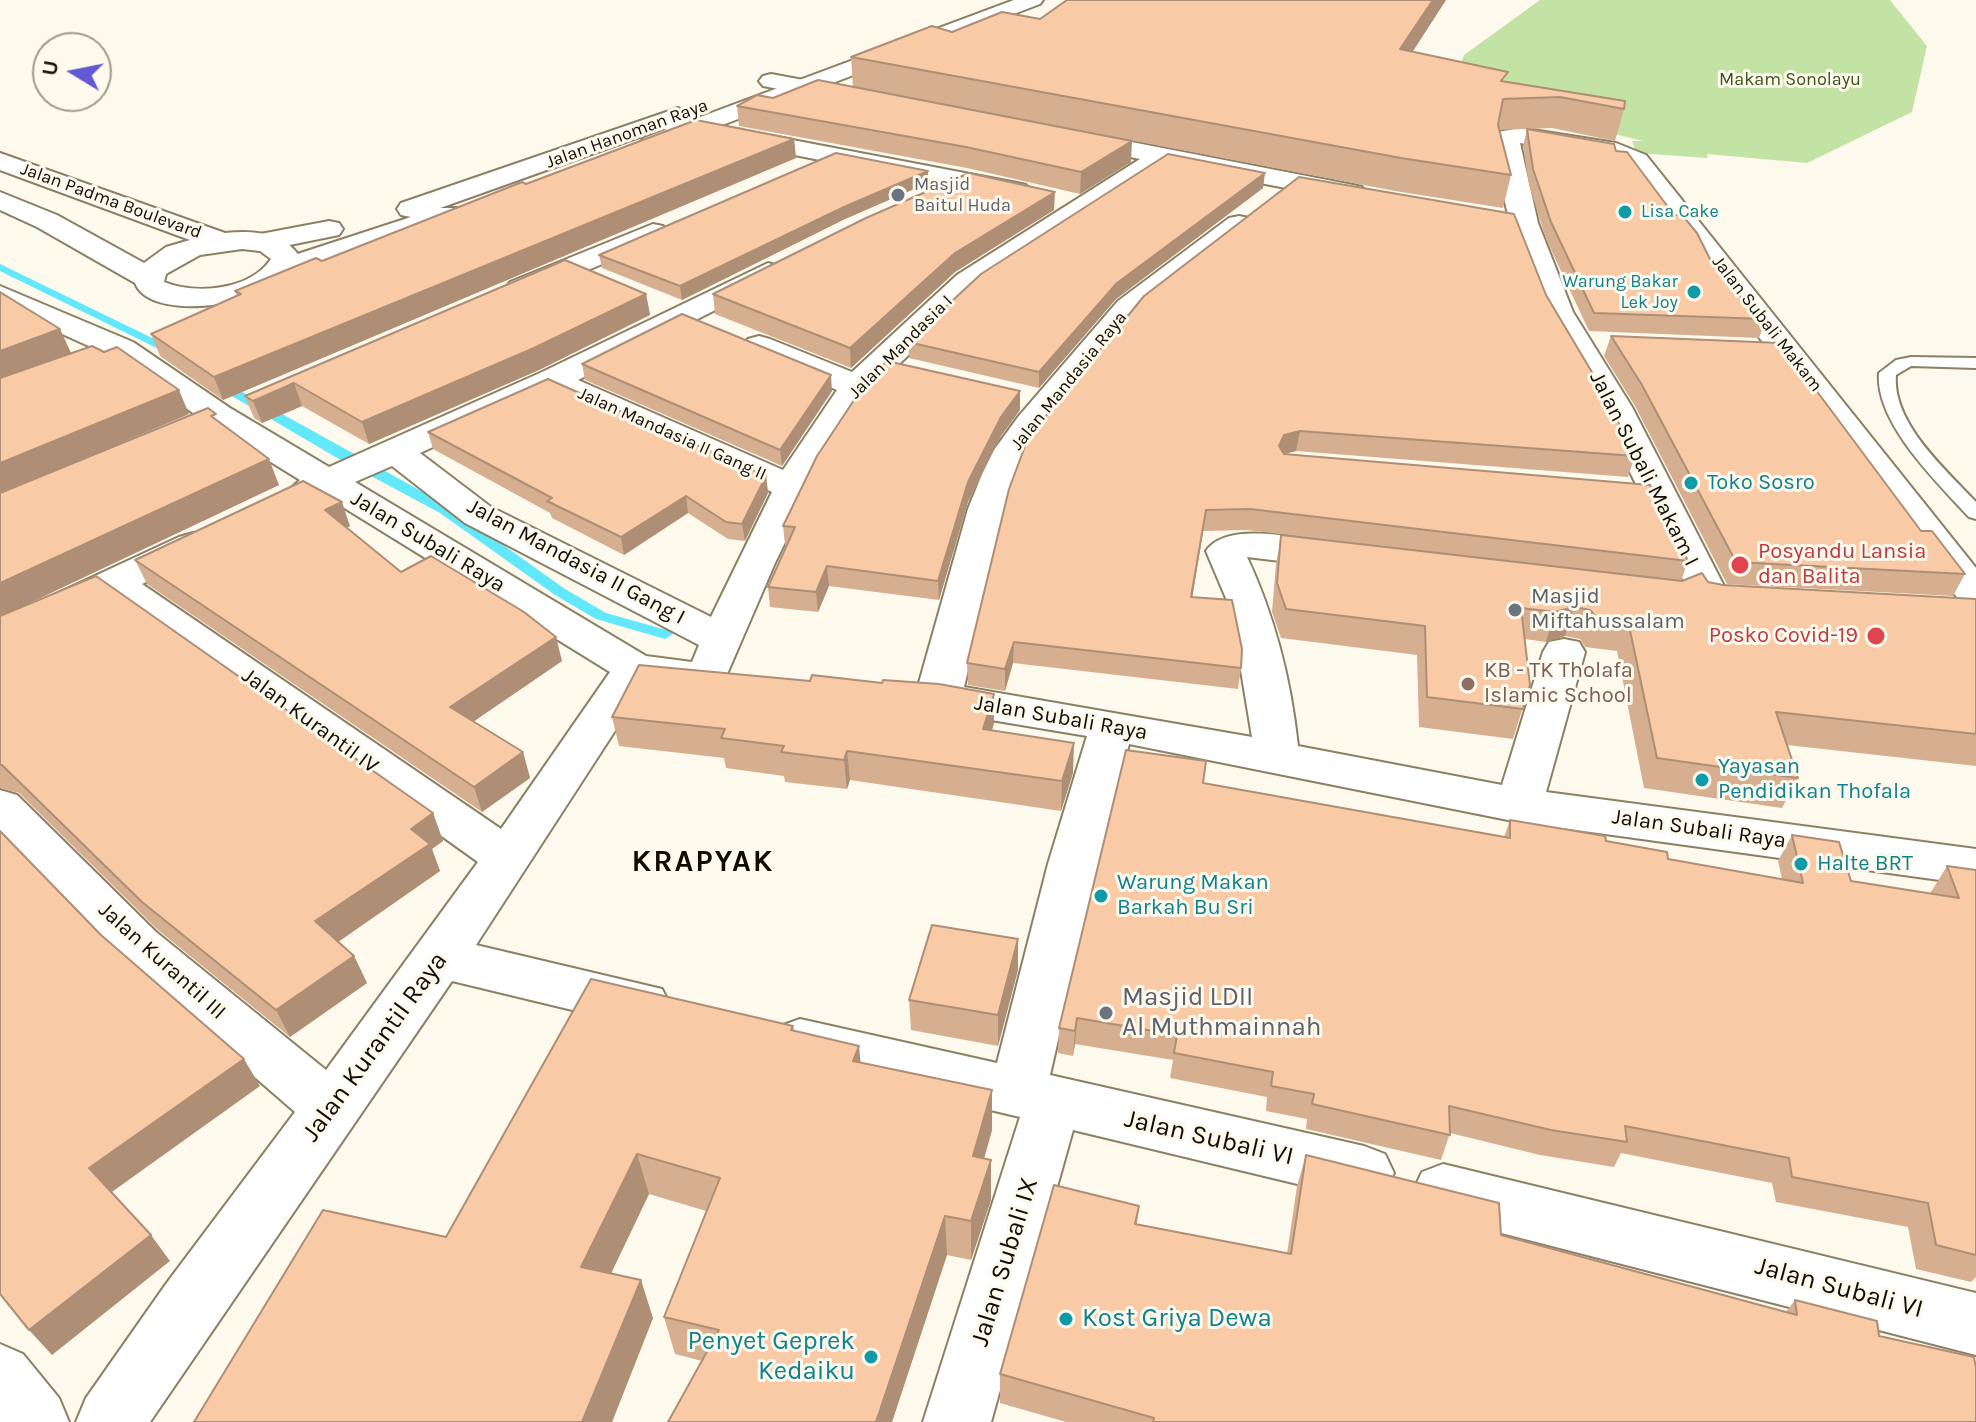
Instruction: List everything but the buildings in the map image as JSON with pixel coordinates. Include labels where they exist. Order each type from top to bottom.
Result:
[{"type":"street","name":"Jalan Hanoman Raya","points":[[222,242],[260,242],[419,207],[662,122],[986,0]]},
{"type":"street","name":"Jalan Hanoman Raya","points":[[160,328],[222,307],[242,291],[283,268],[430,221],[696,128],[1033,0]]},
{"type":"street","points":[[771,81],[871,99]]},
{"type":"street","points":[[662,122],[966,179],[1061,201]]},
{"type":"street","points":[[1056,135],[1381,199]]},
{"type":"street","name":"Jalan Subali Makam","points":[[1507,137],[1520,135],[1632,156],[1790,352],[1976,595]]},
{"type":"street","name":"Jalan Subali Makam I","points":[[1507,137],[1512,221],[1558,312],[1592,344],[1615,407],[1639,491],[1711,599],[1773,603]]},
{"type":"street","points":[[778,178],[834,154]]},
{"type":"street","name":"Jalan Mandasia I","points":[[716,657],[755,563],[811,451],[968,281],[1061,201],[1163,156]]},
{"type":"street","name":"Jalan Padma Boulevard","points":[[0,161],[222,242]]},
{"type":"street","points":[[910,203],[966,179]]},
{"type":"street","name":"Jalan Mandasia Raya","points":[[944,678],[987,509],[1002,470],[1030,424],[1033,399],[1129,307],[1294,180]]},
{"type":"street","points":[[47,221],[100,199]]},
{"type":"street","name":"Jalan Padma Boulevard","points":[[0,200],[47,221],[148,278],[160,328]]},
{"type":"street","points":[[498,298],[681,220]]},
{"type":"street","points":[[148,278],[164,260],[222,242]]},
{"type":"street","points":[[260,242],[283,252],[286,259],[283,268]]},
{"type":"street","points":[[272,508],[333,477],[552,380],[789,261]]},
{"type":"street","points":[[569,268],[681,314],[882,374]]},
{"type":"street","name":"Jalan Subali Raya","points":[[0,295],[160,328],[226,412],[635,668],[716,657],[752,682]]},
{"type":"street","points":[[81,365],[160,328]]},
{"type":"street","points":[[1744,350],[1790,352]]},
{"type":"street","name":"Jalan Mandasia II Gang II","points":[[552,380],[793,488]]},
{"type":"street","name":"Jalan Mandasia II Gang I","points":[[386,453],[478,515],[716,657]]},
{"type":"street","points":[[0,636],[228,528]]},
{"type":"street","points":[[1276,759],[1272,710],[1261,648],[1251,610],[1225,551],[1229,546],[1247,545],[1370,559]]},
{"type":"street","name":"Jalan Kurantil IV","points":[[113,583],[245,673],[340,745],[508,858]]},
{"type":"street","points":[[1518,805],[1544,729],[1564,652]]},
{"type":"street","name":"Jalan Kurantil Raya","points":[[110,1422],[440,957],[635,668]]},
{"type":"street","name":"Jalan Subali Raya","points":[[893,693],[944,678],[1112,726],[1518,805],[1976,867]]},
{"type":"street","name":"Jalan Subali IX","points":[[957,1422],[1035,1098],[1073,864],[1112,726]]},
{"type":"street","name":"Jalan Kurantil III","points":[[0,807],[138,946],[331,1108]]},
{"type":"street","name":"Jalan Subali VI","points":[[440,957],[1522,1209],[1976,1324]]},
{"type":"street","points":[[0,1377],[35,1422]]},
{"type":"lane","points":[[962,27],[989,32]]},
{"type":"lane","points":[[1976,363],[1902,363],[1888,370],[1884,379],[1886,399],[1923,452],[1976,513]]},
{"type":"green space","name":"Makam Sonolayu","points":[[1540,0],[1890,0],[1927,46],[1912,112],[1807,163],[1707,154],[1708,158],[1636,153],[1632,141],[1643,141],[1450,94],[1464,55]]},
{"type":"waterway","points":[[0,267],[173,352]]},
{"type":"waterway","points":[[219,383],[445,510],[560,592],[601,616],[665,634]]},
{"type":"place","name":"Masjid Baitul Huda","points":[[898,195]]},
{"type":"place","name":"Lisa Cake","points":[[1625,212]]},
{"type":"place","name":"Warung Bakar Lek Joy","points":[[1694,292]]},
{"type":"place","name":"Toko Sosro","points":[[1691,483]]},
{"type":"place","name":"Posyandu Lansia dan Balita","points":[[1740,565]]},
{"type":"place","name":"Masjid Miftahussalam","points":[[1515,610]]},
{"type":"place","name":"Posko Covid-19","points":[[1876,636]]},
{"type":"place","name":"KB - TK Tholafa Islamic School","points":[[1468,684]]},
{"type":"place","name":"Yayasan Pendidikan Thofala","points":[[1702,780]]},
{"type":"place","name":"Halte BRT","points":[[1801,864]]},
{"type":"place","name":"Warung Makan Barkah Bu Sri","points":[[1101,896]]},
{"type":"place","name":"Masjid LDII Al Muthmainnah","points":[[1106,1013]]},
{"type":"place","name":"Kost Griya Dewa","points":[[1066,1319]]},
{"type":"place","name":"Penyet Geprek Kedaiku","points":[[871,1357]]},
{"type":"district","name":"KRAPYAK","points":[[703,862]]}]
